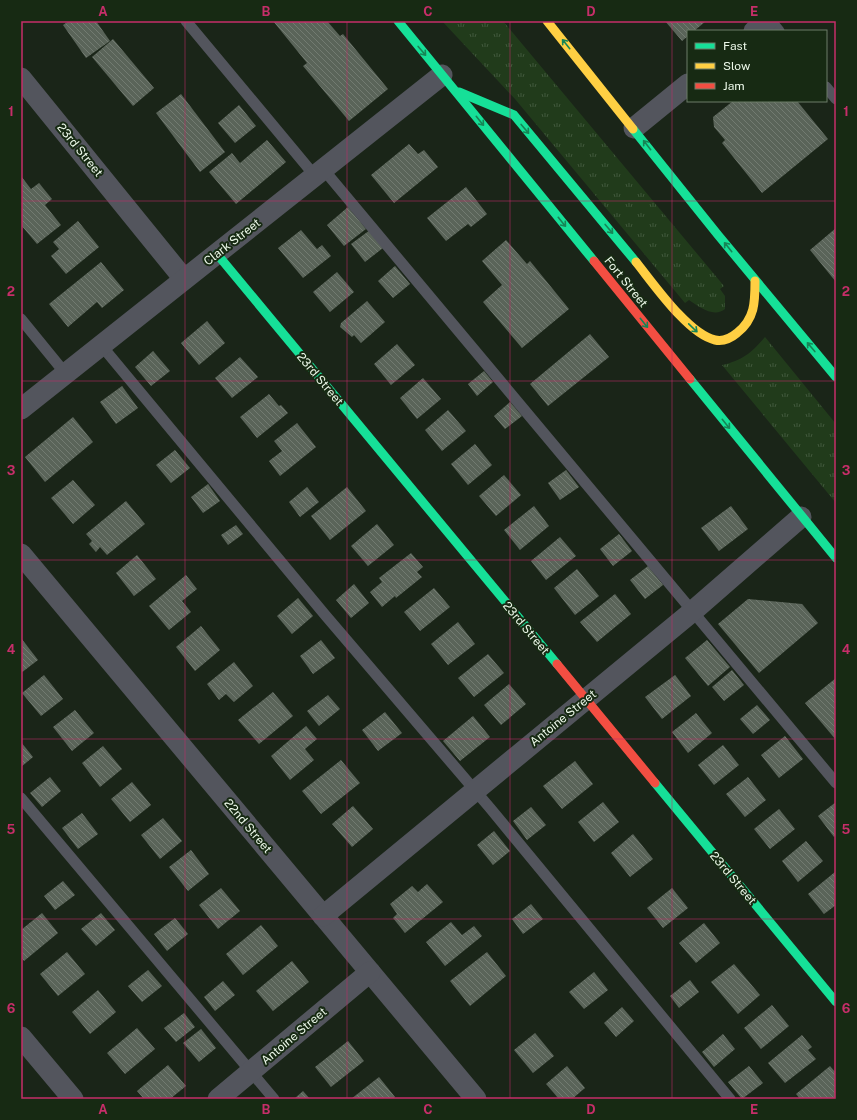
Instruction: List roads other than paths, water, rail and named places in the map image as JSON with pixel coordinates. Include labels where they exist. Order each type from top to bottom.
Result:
[{"type":"main road","name":"Fort Street","points":[[398,21],[801,517],[836,558]]},
{"type":"main road","points":[[547,21],[755,281],[834,371]]},
{"type":"main road","points":[[456,91],[514,115],[683,318],[700,335],[719,342],[732,338],[749,322],[755,308],[755,281]]},
{"type":"main road","name":"23rd Street","points":[[216,254],[836,1002]]},
{"type":"street","points":[[755,30],[767,21]]},
{"type":"street","name":"Clark Street","points":[[21,409],[101,344],[442,75]]},
{"type":"street","name":"23rd Street","points":[[21,78],[184,279]]},
{"type":"street","points":[[634,128],[687,85]]},
{"type":"street","name":"Antoine Street","points":[[322,916],[693,611],[771,545],[801,517]]},
{"type":"street","name":"22nd Street","points":[[21,554],[476,1099]]},
{"type":"street","name":"Antoine Street","points":[[218,1099],[370,972]]},
{"type":"street","points":[[21,1037],[73,1099]]},
{"type":"lane","points":[[186,21],[319,173],[693,611],[836,783]]},
{"type":"lane","points":[[771,21],[778,30]]},
{"type":"lane","points":[[827,88],[836,99]]},
{"type":"lane","points":[[21,320],[65,373]]},
{"type":"lane","points":[[101,344],[331,622],[474,790],[730,1099]]},
{"type":"lane","points":[[21,798],[274,1099]]}]
